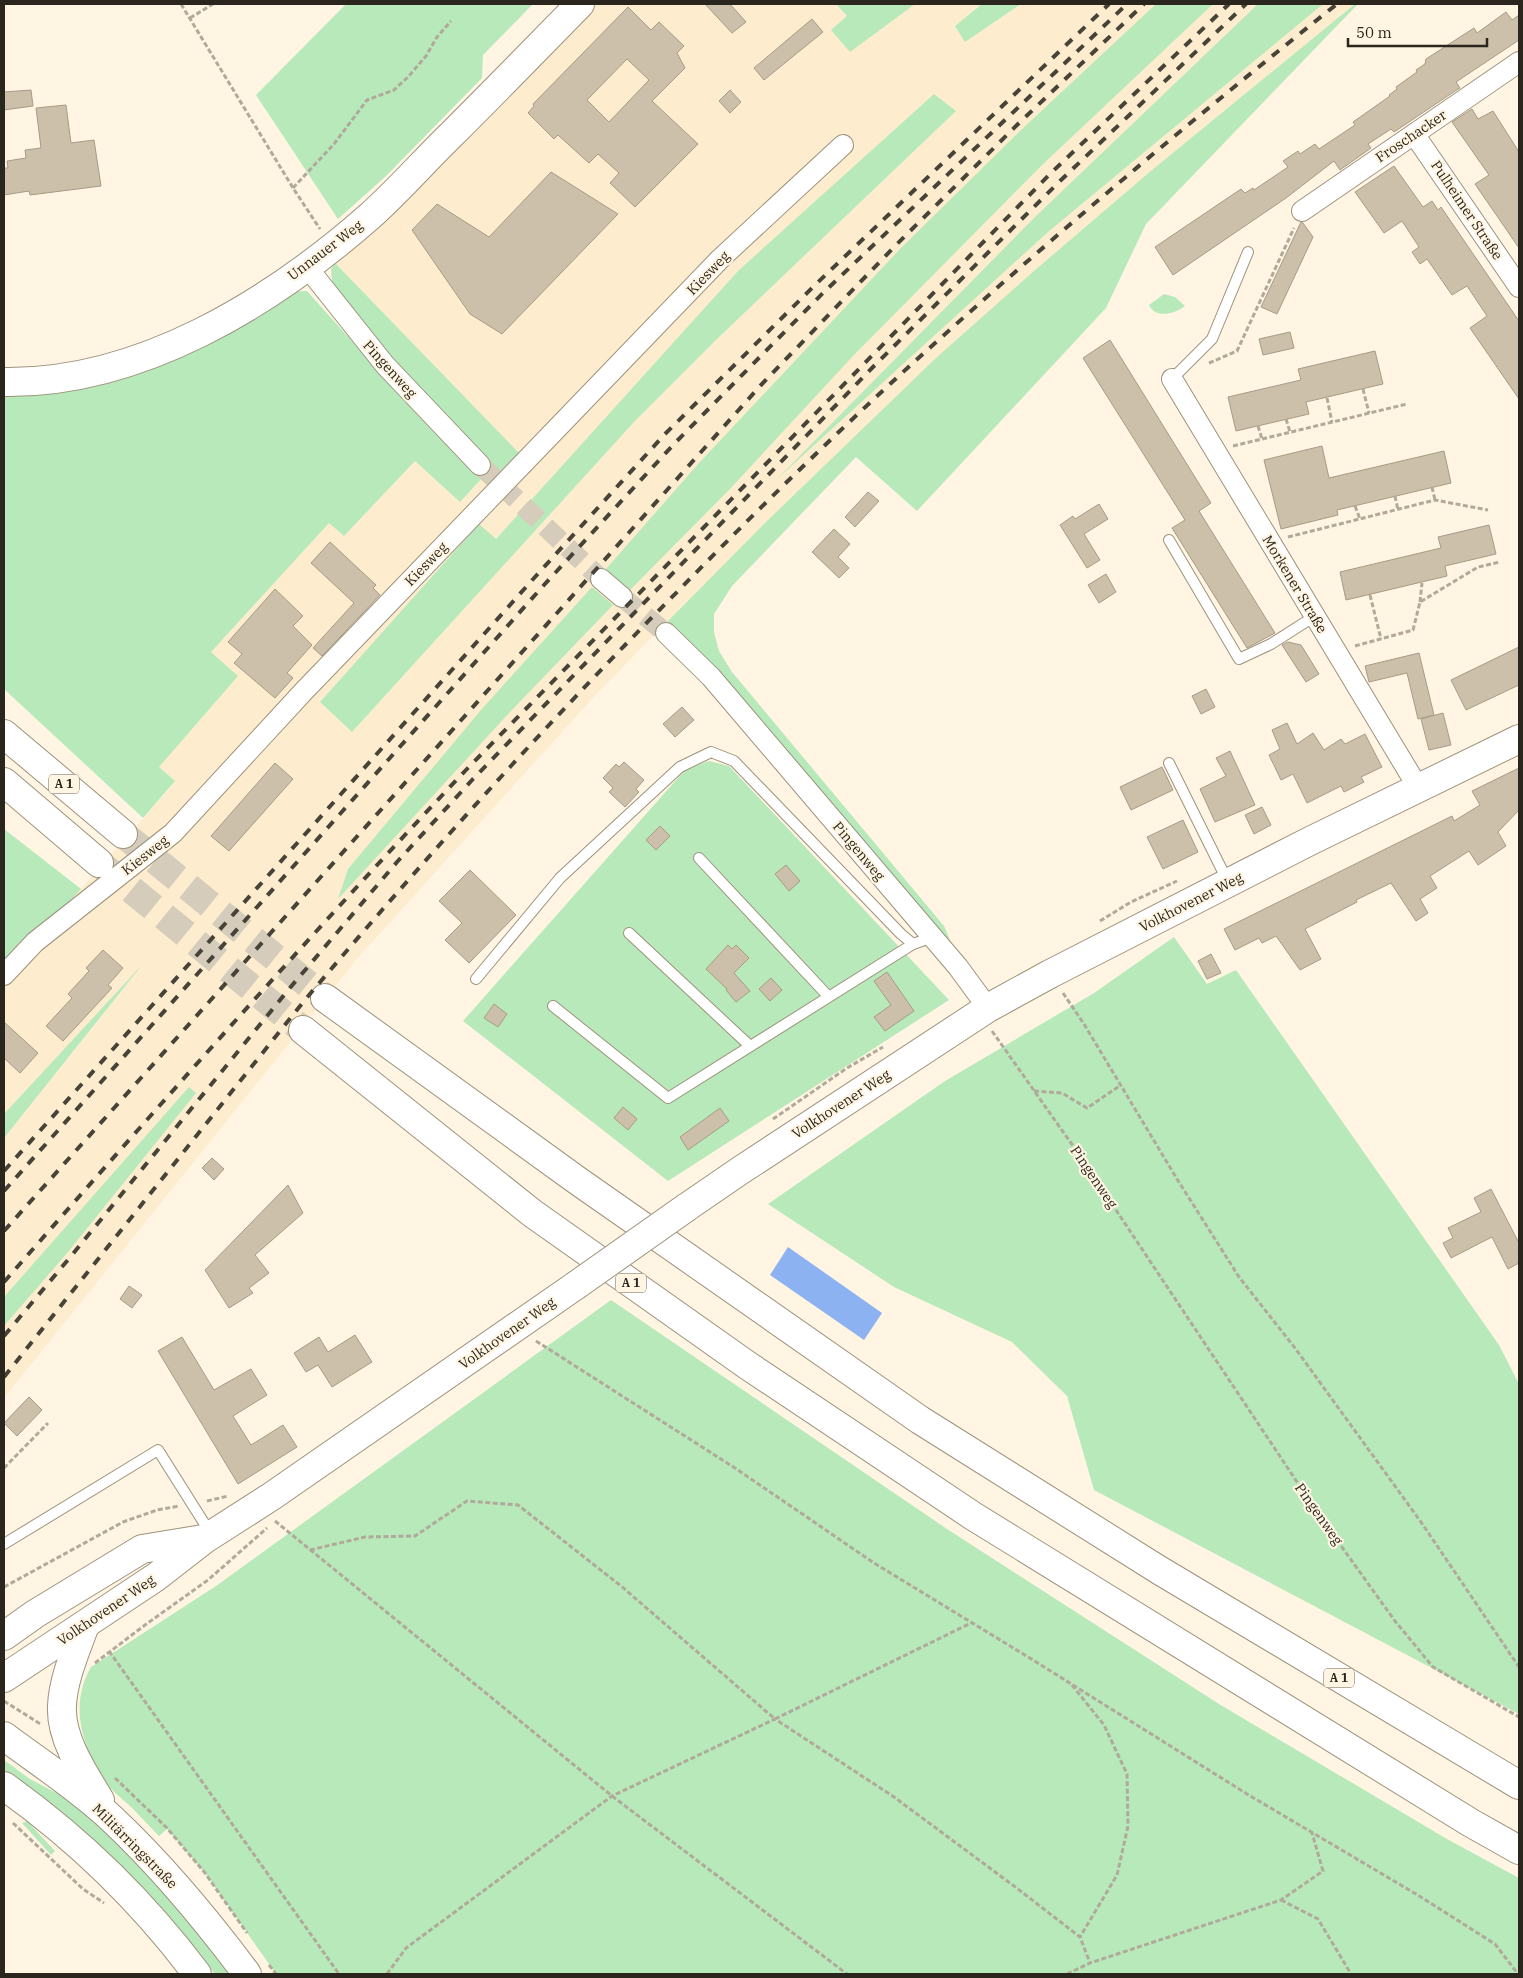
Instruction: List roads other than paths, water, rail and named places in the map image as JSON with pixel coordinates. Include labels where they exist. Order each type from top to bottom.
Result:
[{"type":"main road","name":"Unnauer Weg","points":[[4,382],[34,383],[83,376],[137,360],[184,340],[242,309],[307,267],[372,214],[580,4]]},
{"type":"main road","name":"A 1","points":[[4,734],[124,834]]},
{"type":"main road","name":"Volkhovener Weg","points":[[4,1678],[156,1577],[208,1537],[272,1496],[741,1170],[990,1019],[1050,974],[1229,882],[1519,739]]},
{"type":"main road","name":"A 1","points":[[4,782],[100,863]]},
{"type":"main road","name":"A 1","points":[[325,998],[578,1181],[920,1420],[1159,1570],[1519,1785]]},
{"type":"main road","name":"A 1","points":[[303,1030],[532,1213],[772,1381],[972,1516],[1471,1823],[1519,1850]]},
{"type":"main road","name":"Volkhovener Weg","points":[[4,1636],[34,1614],[142,1549],[208,1537]]},
{"type":"main road","points":[[4,1624],[34,1614]]},
{"type":"main road","points":[[84,1625],[66,1682],[61,1707],[66,1733],[74,1757],[112,1819]]},
{"type":"main road","name":"Militärringstraße","points":[[6,1723],[62,1778],[112,1819],[158,1866],[211,1925],[257,1969]]},
{"type":"main road","points":[[4,1786],[62,1833],[152,1917],[197,1974]]},
{"type":"street","name":"Froschacker","points":[[1302,211],[1519,62]]},
{"type":"street","name":"Pulheimer Straße","points":[[1414,134],[1519,287]]},
{"type":"street","name":"Kiesweg","points":[[4,975],[35,942],[173,833],[303,692],[720,259],[843,145]]},
{"type":"street","name":"Pingenweg","points":[[307,267],[385,365],[480,465]]},
{"type":"street","name":"Morkener Straße","points":[[1172,379],[1419,789]]},
{"type":"street","points":[[601,579],[622,598]]},
{"type":"street","name":"Pingenweg","points":[[666,633],[711,677],[933,937],[958,967],[990,1019]]},
{"type":"lane","points":[[1172,379],[1212,339],[1248,252]]},
{"type":"lane","points":[[1169,540],[1239,659],[1271,644],[1315,616]]},
{"type":"lane","points":[[476,979],[560,878],[680,767],[711,752],[734,762],[900,934],[913,944]]},
{"type":"lane","points":[[1169,763],[1229,882]]},
{"type":"lane","points":[[699,858],[828,996]]},
{"type":"lane","points":[[630,933],[750,1046]]},
{"type":"lane","points":[[553,1006],[668,1098],[913,944],[933,937]]},
{"type":"lane","points":[[4,1544],[158,1450],[192,1504],[208,1537]]},
{"type":"water","points":[[788,1247],[882,1313],[864,1340],[770,1275]]},
{"type":"tunnel","points":[[480,465],[601,579]]},
{"type":"tunnel","points":[[622,597],[666,633]]},
{"type":"tunnel","points":[[123,834],[325,998]]},
{"type":"tunnel","points":[[99,863],[303,1030]]},
{"type":"railway","points":[[4,1171],[665,434],[815,285],[1109,4]]},
{"type":"railway","points":[[4,1191],[544,585],[674,444],[823,293],[1127,4]]},
{"type":"railway","points":[[4,1231],[761,385],[896,245],[1017,125],[1144,4]]},
{"type":"railway","points":[[4,1282],[290,961],[465,771],[1051,173],[1229,4]]},
{"type":"railway","points":[[4,1336],[289,989],[397,862],[473,779],[874,366],[1060,181],[1246,4]]},
{"type":"railway","points":[[4,1377],[304,1001],[487,792],[630,640],[804,465],[934,344],[1133,171],[1337,4]]}]
